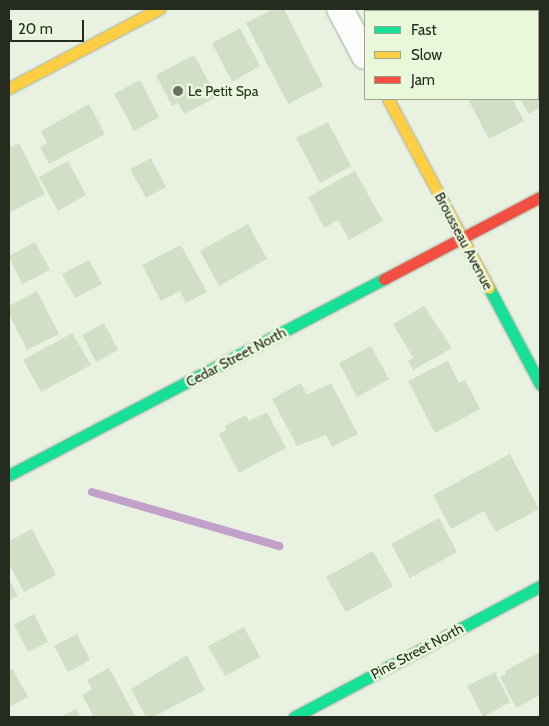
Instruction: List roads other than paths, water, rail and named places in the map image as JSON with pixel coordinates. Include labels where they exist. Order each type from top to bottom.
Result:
[{"type":"street","points":[[9,88],[159,9]]},
{"type":"street","points":[[340,9],[364,54]]},
{"type":"street","name":"Brousseau Avenue","points":[[389,100],[540,384]]},
{"type":"street","name":"Cedar Street North","points":[[9,475],[540,197]]},
{"type":"street","name":"Pine Street North","points":[[294,717],[540,586]]},
{"type":"waterway","points":[[92,492],[279,546]]},
{"type":"place","name":"Le Petit Spa","points":[[178,91]]}]
